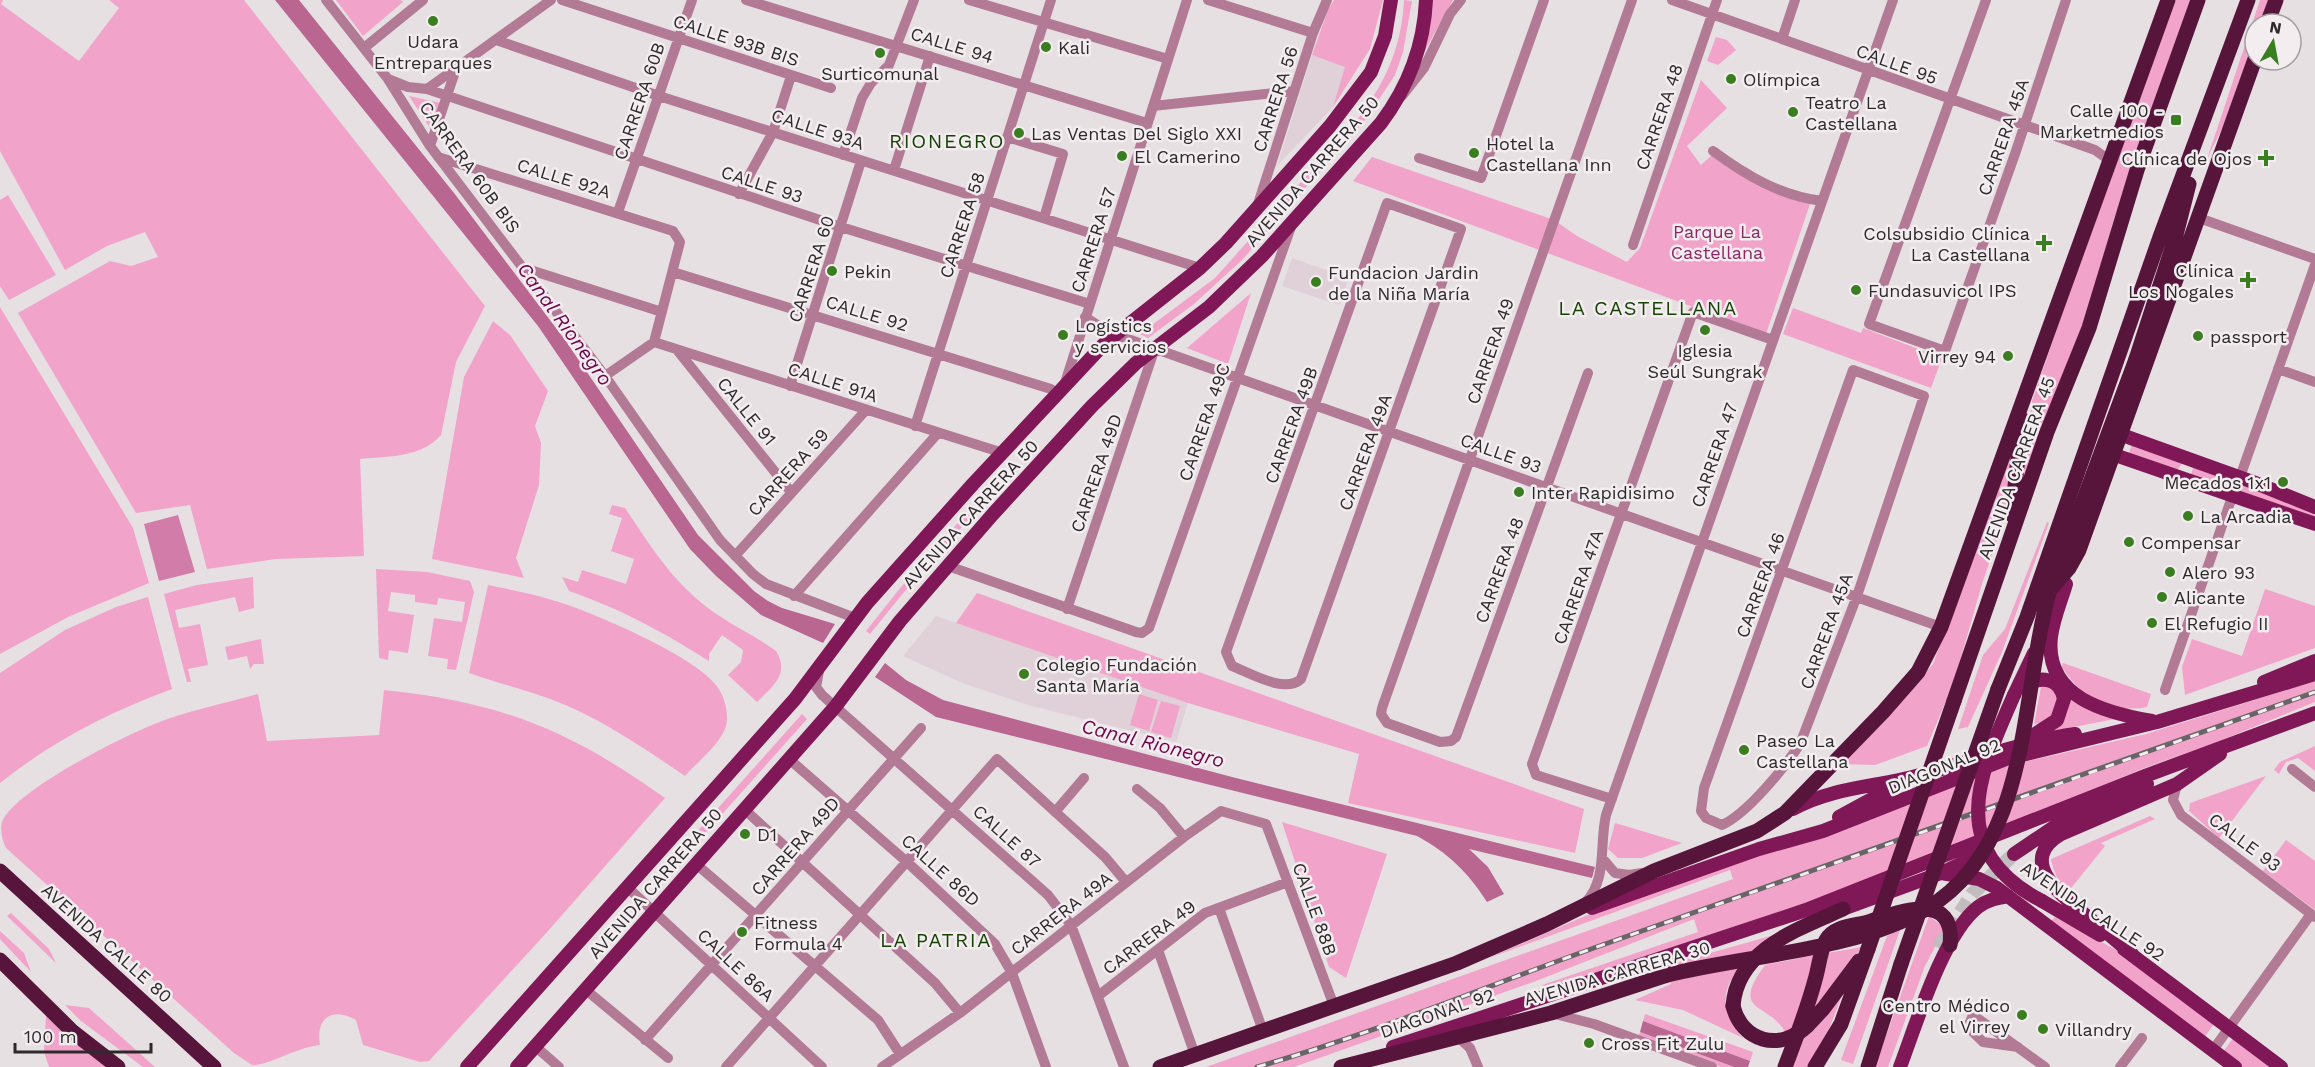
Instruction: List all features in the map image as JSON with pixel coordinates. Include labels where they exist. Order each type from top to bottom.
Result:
[{"type":"highway","name":"AVENIDA CARRERA 45","points":[[1785,813],[1909,683],[1926,660],[1941,627],[2025,398],[2168,0]]},
{"type":"highway","name":"AVENIDA CARRERA 45","points":[[1815,1067],[1841,1024],[1868,949],[2048,432],[2098,301],[2137,170],[2198,0]]},
{"type":"highway","points":[[1868,1067],[1901,964],[1998,689],[2028,617],[2160,237],[2248,0]]},
{"type":"highway","points":[[2028,617],[2064,574],[2079,550],[2115,455],[2250,72]]},
{"type":"highway","points":[[2175,239],[2237,108]]},
{"type":"highway","points":[[2175,239],[2206,118]]},
{"type":"highway","name":"AVENIDA CARRERA 30","points":[[1339,1067],[1551,1013],[1667,975],[1863,934],[1899,922],[1935,903],[1970,869],[1984,849],[2003,808],[2028,718],[2050,588],[2136,359],[2175,239]]},
{"type":"highway","points":[[2006,552],[2013,511],[2025,398]]},
{"type":"highway","points":[[1160,1067],[1457,963],[1547,924],[1654,871],[1743,839],[1785,813]]},
{"type":"highway","name":"AVENIDA CALLE 80","points":[[0,871],[214,1067]]},
{"type":"highway","points":[[1785,1067],[1805,1014],[1825,942],[1835,931],[1905,909],[1925,908],[1937,913],[1951,929],[1944,946]]},
{"type":"highway","points":[[1843,909],[1768,946],[1739,980],[1733,1006],[1740,1024],[1754,1037],[1763,1040],[1782,1041],[1792,1038],[1823,1009],[1868,949]]},
{"type":"highway","points":[[0,960],[73,1032],[118,1067]]},
{"type":"main road","name":"AVENIDA CARRERA 50","points":[[467,1067],[819,670],[855,618],[1003,453],[1057,387],[1115,334],[1200,268],[1330,126],[1371,72],[1385,36],[1391,0]]},
{"type":"main road","points":[[1392,108],[1421,43],[1426,0]]},
{"type":"main road","name":"AVENIDA CARRERA 50","points":[[521,1066],[835,707],[896,626],[1092,406],[1136,363],[1222,296],[1293,221],[1392,108]]},
{"type":"main road","points":[[2122,435],[2240,477],[2315,507]]},
{"type":"main road","points":[[2115,455],[2315,524]]},
{"type":"main road","points":[[2187,481],[2186,469],[2197,461]]},
{"type":"main road","points":[[2014,695],[2066,584],[2079,550]]},
{"type":"main road","points":[[2066,584],[2050,645],[2061,678],[2074,693],[2095,708],[2157,722]]},
{"type":"main road","points":[[2206,708],[2315,662]]},
{"type":"main road","name":"DIAGONAL 92","points":[[1781,842],[1823,831],[1897,804],[1962,775],[2006,759],[2157,722],[2315,674]]},
{"type":"main road","points":[[2011,747],[2050,726],[2061,713],[2064,699],[2061,689],[2055,683],[2039,678],[2014,695]]},
{"type":"main road","name":"AVENIDA CALLE 92","points":[[2014,695],[1982,775],[1977,805],[1982,835],[1995,862],[2016,885],[2132,954],[2281,1067]]},
{"type":"main road","name":"DIAGONAL 92","points":[[1339,1067],[1505,1008],[1719,940],[1848,894],[2145,776],[2312,715]]},
{"type":"main road","name":"DIAGONAL 92","points":[[1785,813],[1826,794],[1920,776],[2011,747],[2044,739],[2157,722]]},
{"type":"main road","points":[[2132,954],[2057,891],[2045,873],[2042,858],[2050,841],[2061,834],[2177,784],[2233,744]]},
{"type":"main road","points":[[2014,854],[2054,827],[2233,744]]},
{"type":"main road","points":[[1547,924],[1781,842],[1851,811],[1895,786],[1920,776]]},
{"type":"main road","name":"DIAGONAL 92","points":[[1719,940],[1843,909],[1941,873],[1976,858],[2045,816]]},
{"type":"main road","name":"AVENIDA CALLE 92","points":[[1941,873],[1979,879],[2008,896],[2235,1067]]},
{"type":"main road","points":[[1893,1067],[1944,946],[1976,909],[1984,903],[2008,896]]},
{"type":"main road","points":[[1900,1067],[1944,946]]},
{"type":"main road","points":[[1825,1067],[1841,1024]]},
{"type":"street","name":"CARRERA 60B BIS","points":[[326,0],[388,79],[438,157],[605,376],[679,485],[720,540],[766,584],[855,618]]},
{"type":"street","points":[[364,48],[423,0]]},
{"type":"street","points":[[427,89],[551,0]]},
{"type":"street","name":"CALLE 93B BIS","points":[[562,0],[831,88]]},
{"type":"street","name":"CARRERA 60B","points":[[618,212],[692,0]]},
{"type":"street","name":"CALLE 94","points":[[747,0],[1147,123]]},
{"type":"street","points":[[843,155],[862,98],[871,83],[889,65],[914,0]]},
{"type":"street","points":[[969,0],[1168,59]]},
{"type":"street","name":"CARRERA 58","points":[[915,426],[1051,0]]},
{"type":"street","name":"CARRERA 57","points":[[1057,387],[1090,304],[1187,0]]},
{"type":"street","points":[[1208,0],[1313,33]]},
{"type":"street","name":"CARRERA 56","points":[[1257,208],[1313,33],[1327,0]]},
{"type":"street","name":"AVENIDA CARRERA 50","points":[[1392,108],[1424,68],[1450,14],[1461,0]]},
{"type":"street","points":[[1419,158],[1480,178],[1544,0]]},
{"type":"street","name":"CARRERA 49","points":[[1451,741],[1440,742],[1387,723],[1381,714],[1632,0]]},
{"type":"street","name":"CALLE 95","points":[[1672,0],[1715,7]]},
{"type":"street","name":"CALLE 95","points":[[1692,0],[1869,68],[2026,123],[2095,150],[2109,160]]},
{"type":"street","points":[[1783,36],[1795,0]]},
{"type":"street","name":"CARRERA 47","points":[[1580,908],[1595,890],[1599,879],[1601,839],[1612,799],[1893,0]]},
{"type":"street","points":[[1951,96],[1986,0]]},
{"type":"street","name":"CARRERA 45A","points":[[1951,96],[1869,324],[1945,351],[2026,123],[2066,0]]},
{"type":"street","name":"CARRERA 48","points":[[1633,244],[1715,7]]},
{"type":"street","name":"CALLE 93A","points":[[496,40],[659,96],[1200,268]]},
{"type":"street","points":[[894,170],[930,56]]},
{"type":"street","points":[[430,146],[457,66]]},
{"type":"street","points":[[739,194],[773,132],[791,76]]},
{"type":"street","name":"CALLE 93","points":[[388,79],[408,87],[427,89],[448,98],[841,227],[1090,304]]},
{"type":"street","points":[[1153,106],[1294,91]]},
{"type":"street","name":"CALLE 95","points":[[2026,123],[2102,146],[2115,145]]},
{"type":"street","points":[[1007,137],[1063,154],[1044,218]]},
{"type":"street","points":[[1713,151],[1746,175],[1768,186],[1799,198],[1822,201]]},
{"type":"street","name":"CALLE 92A","points":[[438,157],[673,231],[680,242],[673,272]]},
{"type":"street","name":"CARRERA 60","points":[[790,386],[861,161]]},
{"type":"street","name":"CARRERA 49B","points":[[1297,683],[1284,685],[1232,666],[1226,652],[1387,203],[1461,229]]},
{"type":"street","points":[[2199,218],[2315,259]]},
{"type":"street","name":"CARRERA 49C","points":[[1067,609],[1136,632],[1145,632],[1151,624],[1293,221]]},
{"type":"street","name":"CARRERA 49A","points":[[1297,683],[1301,679],[1461,229]]},
{"type":"street","points":[[2240,477],[2315,265]]},
{"type":"street","points":[[524,268],[662,312]]},
{"type":"street","points":[[605,376],[654,342],[673,272]]},
{"type":"street","name":"CALLE 92","points":[[673,272],[1057,387]]},
{"type":"street","name":"CARRERA 47A","points":[[1612,799],[1536,775],[1532,764],[1693,312],[1773,340]]},
{"type":"street","name":"CALLE 93","points":[[1085,317],[1115,334],[1941,627]]},
{"type":"street","name":"CALLE 91A","points":[[654,342],[1003,453]]},
{"type":"street","name":"CARRERA 49D","points":[[1067,609],[1155,348]]},
{"type":"street","name":"CALLE 91","points":[[678,350],[790,492]]},
{"type":"street","points":[[2278,369],[2315,382]]},
{"type":"street","name":"CARRERA 45A","points":[[1701,811],[1714,823],[1722,825],[1732,820],[1792,756],[1807,729],[1857,596],[1924,396],[1854,370]]},
{"type":"street","name":"CARRERA 46","points":[[1701,811],[1704,788],[1854,370]]},
{"type":"street","name":"CARRERA 48","points":[[1451,741],[1456,737],[1588,373]]},
{"type":"street","name":"CARRERA 59","points":[[735,556],[790,492],[866,410]]},
{"type":"street","points":[[794,596],[938,433]]},
{"type":"street","points":[[2267,488],[2315,501]]},
{"type":"street","points":[[2165,690],[2232,497]]},
{"type":"street","points":[[948,566],[1067,609]]},
{"type":"street","name":"CALLE 87","points":[[819,670],[816,687],[835,707],[1048,895],[1071,925],[1124,1067]]},
{"type":"street","name":"CARRERA 49D","points":[[645,1040],[921,728]]},
{"type":"street","name":"CALLE 86D","points":[[789,759],[985,932],[1012,973],[1046,1067]]},
{"type":"street","points":[[726,1067],[997,759],[1106,857],[1126,882]]},
{"type":"street","points":[[2292,769],[2315,787]]},
{"type":"street","points":[[1055,812],[1084,778]]},
{"type":"street","name":"CALLE 93","points":[[2177,784],[2173,800],[2181,815],[2313,916]]},
{"type":"street","points":[[1137,789],[1160,808],[1184,837]]},
{"type":"street","points":[[744,809],[935,983],[960,1013]]},
{"type":"street","name":"CARRERA 49A","points":[[882,1067],[960,1013],[1184,837],[1221,811],[1266,824]]},
{"type":"street","name":"CALLE 88B","points":[[1266,824],[1334,1006]]},
{"type":"street","points":[[1601,856],[1615,873],[1629,875],[1654,871]]},
{"type":"street","points":[[696,864],[878,1020],[900,1054]]},
{"type":"street","name":"CARRERA 49","points":[[1098,996],[1205,913],[1288,882]]},
{"type":"street","name":"CALLE 86A","points":[[627,887],[822,1067]]},
{"type":"street","points":[[1219,908],[1263,1031]]},
{"type":"street","points":[[2213,1050],[2313,916]]},
{"type":"street","points":[[1158,950],[1195,1055]]},
{"type":"street","points":[[586,990],[668,1058]]},
{"type":"street","points":[[1551,1013],[1594,1024],[1712,1067]]},
{"type":"street","points":[[2018,1047],[1983,1042],[1968,1027],[1973,1015],[2018,1047],[2045,1067]]},
{"type":"street","points":[[1458,1037],[1470,1048],[1478,1067]]},
{"type":"street","points":[[2120,1067],[2142,1038]]},
{"type":"street","points":[[536,1047],[559,1067]]},
{"type":"shaded area","points":[[275,0],[299,0],[454,193],[565,340],[698,535],[754,591],[768,601],[782,608],[835,624],[823,643],[761,615],[716,576],[690,549],[538,326]]},
{"type":"shaded area","points":[[1312,55],[1346,66],[1333,107],[1277,166]]},
{"type":"shaded area","name":"Fundacion Jardin de la Niña María","points":[[1292,258],[1349,278],[1339,305],[1282,286]]},
{"type":"shaded area","points":[[178,515],[195,572],[159,581],[144,524]]},
{"type":"shaded area","name":"Colegio Fundación Santa María","points":[[936,616],[1188,703],[1176,742],[1028,705],[962,683],[903,656]]},
{"type":"shaded area","points":[[885,663],[906,680],[943,700],[1232,777],[1595,867],[1592,878],[1469,849],[1488,867],[1504,894],[1487,902],[1457,864],[1417,836],[936,717],[875,677]]},
{"type":"shaded area","points":[[1643,1021],[1750,1061],[1748,1067],[1734,1067],[1640,1032]]},
{"type":"green space","points":[[0,0],[3,0],[1,4],[79,61],[119,8],[109,0],[244,0],[485,306],[456,362],[441,435],[433,443],[414,452],[360,459],[364,556],[276,559],[207,569],[190,505],[136,513],[18,313],[110,261],[131,266],[158,257],[145,232],[107,246],[65,270],[0,151]]},
{"type":"green space","points":[[336,0],[401,0],[403,2],[363,36]]},
{"type":"green space","points":[[1334,0],[1383,0],[1370,49],[1333,107],[1345,67],[1312,55],[1328,10]]},
{"type":"green space","points":[[1404,0],[1412,1],[1403,52],[1395,75],[1366,119],[1242,260],[1194,304],[1148,338],[1140,334],[1215,278],[1361,115],[1392,60],[1403,16]]},
{"type":"green space","points":[[1430,0],[1453,0],[1418,63]]},
{"type":"green space","points":[[2176,0],[2192,0],[2114,219],[2086,316],[2020,495],[2032,401],[2085,247]]},
{"type":"green space","points":[[2260,0],[2269,0],[2265,12],[2256,12]]},
{"type":"green space","points":[[1716,37],[1727,40],[1736,50],[1718,65],[1707,61]]},
{"type":"green space","points":[[2243,51],[2245,76],[2207,159]]},
{"type":"green space","name":"Parque La Castellana","points":[[1701,80],[1727,108],[1687,146],[1701,165],[1712,155],[1811,201],[1766,334],[1353,181],[1372,157],[1554,220],[1577,236],[1627,262],[1640,248]]},
{"type":"green space","points":[[409,96],[441,103],[432,131]]},
{"type":"green space","points":[[8,195],[56,275],[9,300],[0,286],[0,200]]},
{"type":"green space","points":[[1251,293],[1228,364],[1187,348]]},
{"type":"green space","points":[[0,307],[133,528],[149,583],[68,617],[0,654]]},
{"type":"green space","points":[[1793,308],[1861,333],[1863,328],[1942,358],[1931,388],[1783,334]]},
{"type":"green space","points":[[493,321],[510,335],[548,391],[535,426],[541,443],[539,485],[516,558],[524,578],[432,559],[464,377]]},
{"type":"green space","points":[[2016,435],[2009,505],[1982,584],[1954,682],[1927,746],[1875,765],[1840,764],[1903,700],[1933,664]]},
{"type":"green space","points":[[2132,444],[2182,463],[2177,471],[2128,456]]},
{"type":"green space","points":[[2193,468],[2202,468],[2315,513],[2315,519],[2191,475]]},
{"type":"green space","points":[[612,505],[625,508],[667,568],[691,594],[721,617],[776,651],[781,666],[778,679],[757,702],[728,675],[741,662],[743,650],[722,635],[709,654],[709,661],[641,622],[569,591],[562,577],[578,582],[582,570],[626,584],[634,559],[611,551],[622,518],[609,514]]},
{"type":"green space","points":[[973,506],[977,510],[870,634],[866,631],[901,587]]},
{"type":"green space","points":[[2047,522],[2049,523],[2002,652],[1968,727],[1958,729],[1983,655],[2005,629]]},
{"type":"green space","points":[[376,569],[427,572],[470,581],[474,592],[456,670],[447,669],[448,659],[428,656],[434,618],[462,622],[465,602],[438,598],[437,605],[415,602],[415,595],[391,592],[388,611],[414,615],[408,653],[389,650],[388,660],[379,658]]},
{"type":"green space","points":[[253,577],[254,608],[239,612],[235,597],[175,610],[179,628],[200,624],[208,665],[188,669],[191,682],[187,682],[164,594],[197,585]]},
{"type":"green space","points":[[488,585],[541,597],[575,608],[619,626],[686,661],[715,684],[722,696],[727,718],[723,734],[718,742],[685,776],[629,739],[585,714],[545,697],[469,673]]},
{"type":"green space","points":[[2265,589],[2315,606],[2315,648],[2185,695],[2182,667],[2192,639],[2242,656]]},
{"type":"green space","points":[[977,593],[1584,809],[1575,853],[1348,803],[1359,754],[1188,703],[956,623]]},
{"type":"green space","points":[[148,597],[172,689],[126,707],[82,729],[40,754],[0,783],[0,673],[65,630],[116,607]]},
{"type":"green space","points":[[261,639],[264,664],[254,664],[250,669],[247,656],[228,660],[225,647]]},
{"type":"green space","points":[[2063,663],[2151,694],[2147,707],[2121,708],[2098,701],[2069,678],[2062,667]]},
{"type":"green space","points":[[2315,681],[2315,702],[2217,742],[2147,767],[1868,882],[1544,991],[1542,985],[1698,932],[1694,919],[1536,981],[1294,1067],[1206,1067],[1733,879],[1730,870],[1489,958],[1585,916],[1728,864],[1903,807],[1970,778],[2007,766],[2146,734]]},
{"type":"green space","points":[[2042,682],[2053,686],[2060,704],[2048,722],[2034,724]]},
{"type":"green space","points":[[384,690],[463,702],[532,723],[597,754],[665,798],[429,1061],[420,1062],[363,1045],[356,1020],[340,1014],[323,1021],[319,1035],[320,1045],[302,1049],[266,1063],[252,1065],[234,1053],[6,848],[1,832],[2,822],[11,809],[26,796],[70,767],[152,725],[258,694],[267,741],[379,735]]},
{"type":"green space","points":[[2067,690],[2115,719],[2053,731],[2068,711]]},
{"type":"green space","points":[[1139,694],[1158,700],[1149,731],[1130,725]]},
{"type":"green space","points":[[1161,701],[1180,706],[1171,738],[1151,732]]},
{"type":"green space","points":[[802,714],[807,719],[658,886],[653,881]]},
{"type":"green space","points":[[2315,746],[2315,771],[2298,758],[2286,762],[2279,774],[2274,770],[2280,762]]},
{"type":"green space","points":[[2266,776],[2219,838],[2189,811],[2190,803]]},
{"type":"green space","points":[[2150,816],[2155,819],[2101,843],[2105,846],[2068,892],[2057,877],[2051,859]]},
{"type":"green space","points":[[1282,822],[1387,854],[1346,978],[1329,967]]},
{"type":"green space","points":[[1615,823],[1682,843],[1642,858],[1618,858],[1608,849]]},
{"type":"green space","points":[[2286,840],[2315,861],[2315,910],[2263,871]]},
{"type":"green space","points":[[11,913],[49,949],[56,963],[7,916]]},
{"type":"green space","points":[[1929,916],[1945,928],[1925,966],[1888,1067],[1875,1067]]},
{"type":"green space","points":[[2055,917],[2131,958],[2216,1021],[2204,1038],[2050,922]]},
{"type":"green space","points":[[1900,930],[1853,1064],[1841,1060],[1887,936]]},
{"type":"green space","points":[[0,931],[24,953],[31,972],[0,939]]},
{"type":"green space","points":[[1774,935],[1745,961],[1730,982],[1726,993],[1726,1005],[1730,1018],[1743,1038],[1683,1010],[1635,1000],[1671,984],[1664,966]]},
{"type":"green space","points":[[1862,947],[1808,1016],[1827,953]]},
{"type":"green space","points":[[1815,955],[1798,1025],[1785,1032],[1751,1000],[1755,981],[1765,965]]},
{"type":"green space","points":[[1845,988],[1824,1042],[1810,1067],[1790,1067],[1799,1042],[1812,1032]]},
{"type":"green space","points":[[65,1005],[89,1008],[155,1067],[143,1067],[81,1021]]},
{"type":"green space","points":[[1645,1014],[1753,1052],[1750,1061],[1643,1021]]},
{"type":"green space","points":[[46,1016],[108,1067],[49,1067],[44,1052]]},
{"type":"green space","points":[[1640,1032],[1734,1067],[1721,1067],[1638,1037]]},
{"type":"green space","points":[[2234,1037],[2273,1067],[2242,1067],[2223,1052]]},
{"type":"tunnel","points":[[1938,948],[1972,894],[2014,854]]},
{"type":"railway","points":[[1257,1067],[1390,1024],[1608,943],[2315,692]]},
{"type":"place","name":"Udara Entreparques","points":[[433,21]]},
{"type":"place","name":"Kali","points":[[1046,47]]},
{"type":"place","name":"Surticomunal","points":[[880,53]]},
{"type":"place","name":"Olímpica","points":[[1731,79]]},
{"type":"place","name":"Teatro La Castellana","points":[[1793,112]]},
{"type":"place","name":"Calle 100 - Marketmedios","points":[[2176,120]]},
{"type":"place","name":"Las Ventas Del Siglo XXI","points":[[1019,133]]},
{"type":"place","name":"Hotel la Castellana Inn","points":[[1474,153]]},
{"type":"place","name":"El Camerino","points":[[1122,156]]},
{"type":"place","name":"Clínica de Ojos","points":[[2266,158]]},
{"type":"place","name":"Colsubsidio Clínica La Castellana","points":[[2044,243]]},
{"type":"place","name":"Pekin","points":[[832,271]]},
{"type":"place","name":"Clínica Los Nogales","points":[[2248,280]]},
{"type":"place","name":"Fundacion Jardin de la Niña María","points":[[1316,282]]},
{"type":"place","name":"Fundasuvicol IPS","points":[[1856,290]]},
{"type":"place","name":"Iglesia Seúl Sungrak","points":[[1705,330]]},
{"type":"place","name":"Logístics y servicios","points":[[1063,335]]},
{"type":"place","name":"passport","points":[[2198,336]]},
{"type":"place","name":"Virrey 94","points":[[2008,356]]},
{"type":"place","name":"Mecados 1x1","points":[[2283,482]]},
{"type":"place","name":"Inter Rapidisimo","points":[[1519,492]]},
{"type":"place","name":"La Arcadia","points":[[2188,516]]},
{"type":"place","name":"Compensar","points":[[2129,542]]},
{"type":"place","name":"Alero 93","points":[[2170,572]]},
{"type":"place","name":"Alicante","points":[[2162,597]]},
{"type":"place","name":"El Refugio II","points":[[2152,623]]},
{"type":"place","name":"Colegio Fundación Santa María","points":[[1024,674]]},
{"type":"place","name":"Paseo La Castellana","points":[[1744,750]]},
{"type":"place","name":"D1","points":[[745,834]]},
{"type":"place","name":"Fitness Formula 4","points":[[742,932]]},
{"type":"place","name":"Centro Médico el Virrey","points":[[2022,1015]]},
{"type":"place","name":"Villandry","points":[[2043,1029]]},
{"type":"place","name":"Cross Fit Zulu","points":[[1589,1043]]},
{"type":"district","name":"RIONEGRO","points":[[947,141]]},
{"type":"district","name":"LA CASTELLANA","points":[[1648,308]]},
{"type":"district","name":"LA PATRIA","points":[[936,940]]},
{"type":"water label","name":"Canal Rionegro","points":[[565,324]]},
{"type":"water label","name":"Canal Rionegro","points":[[1153,743]]}]
